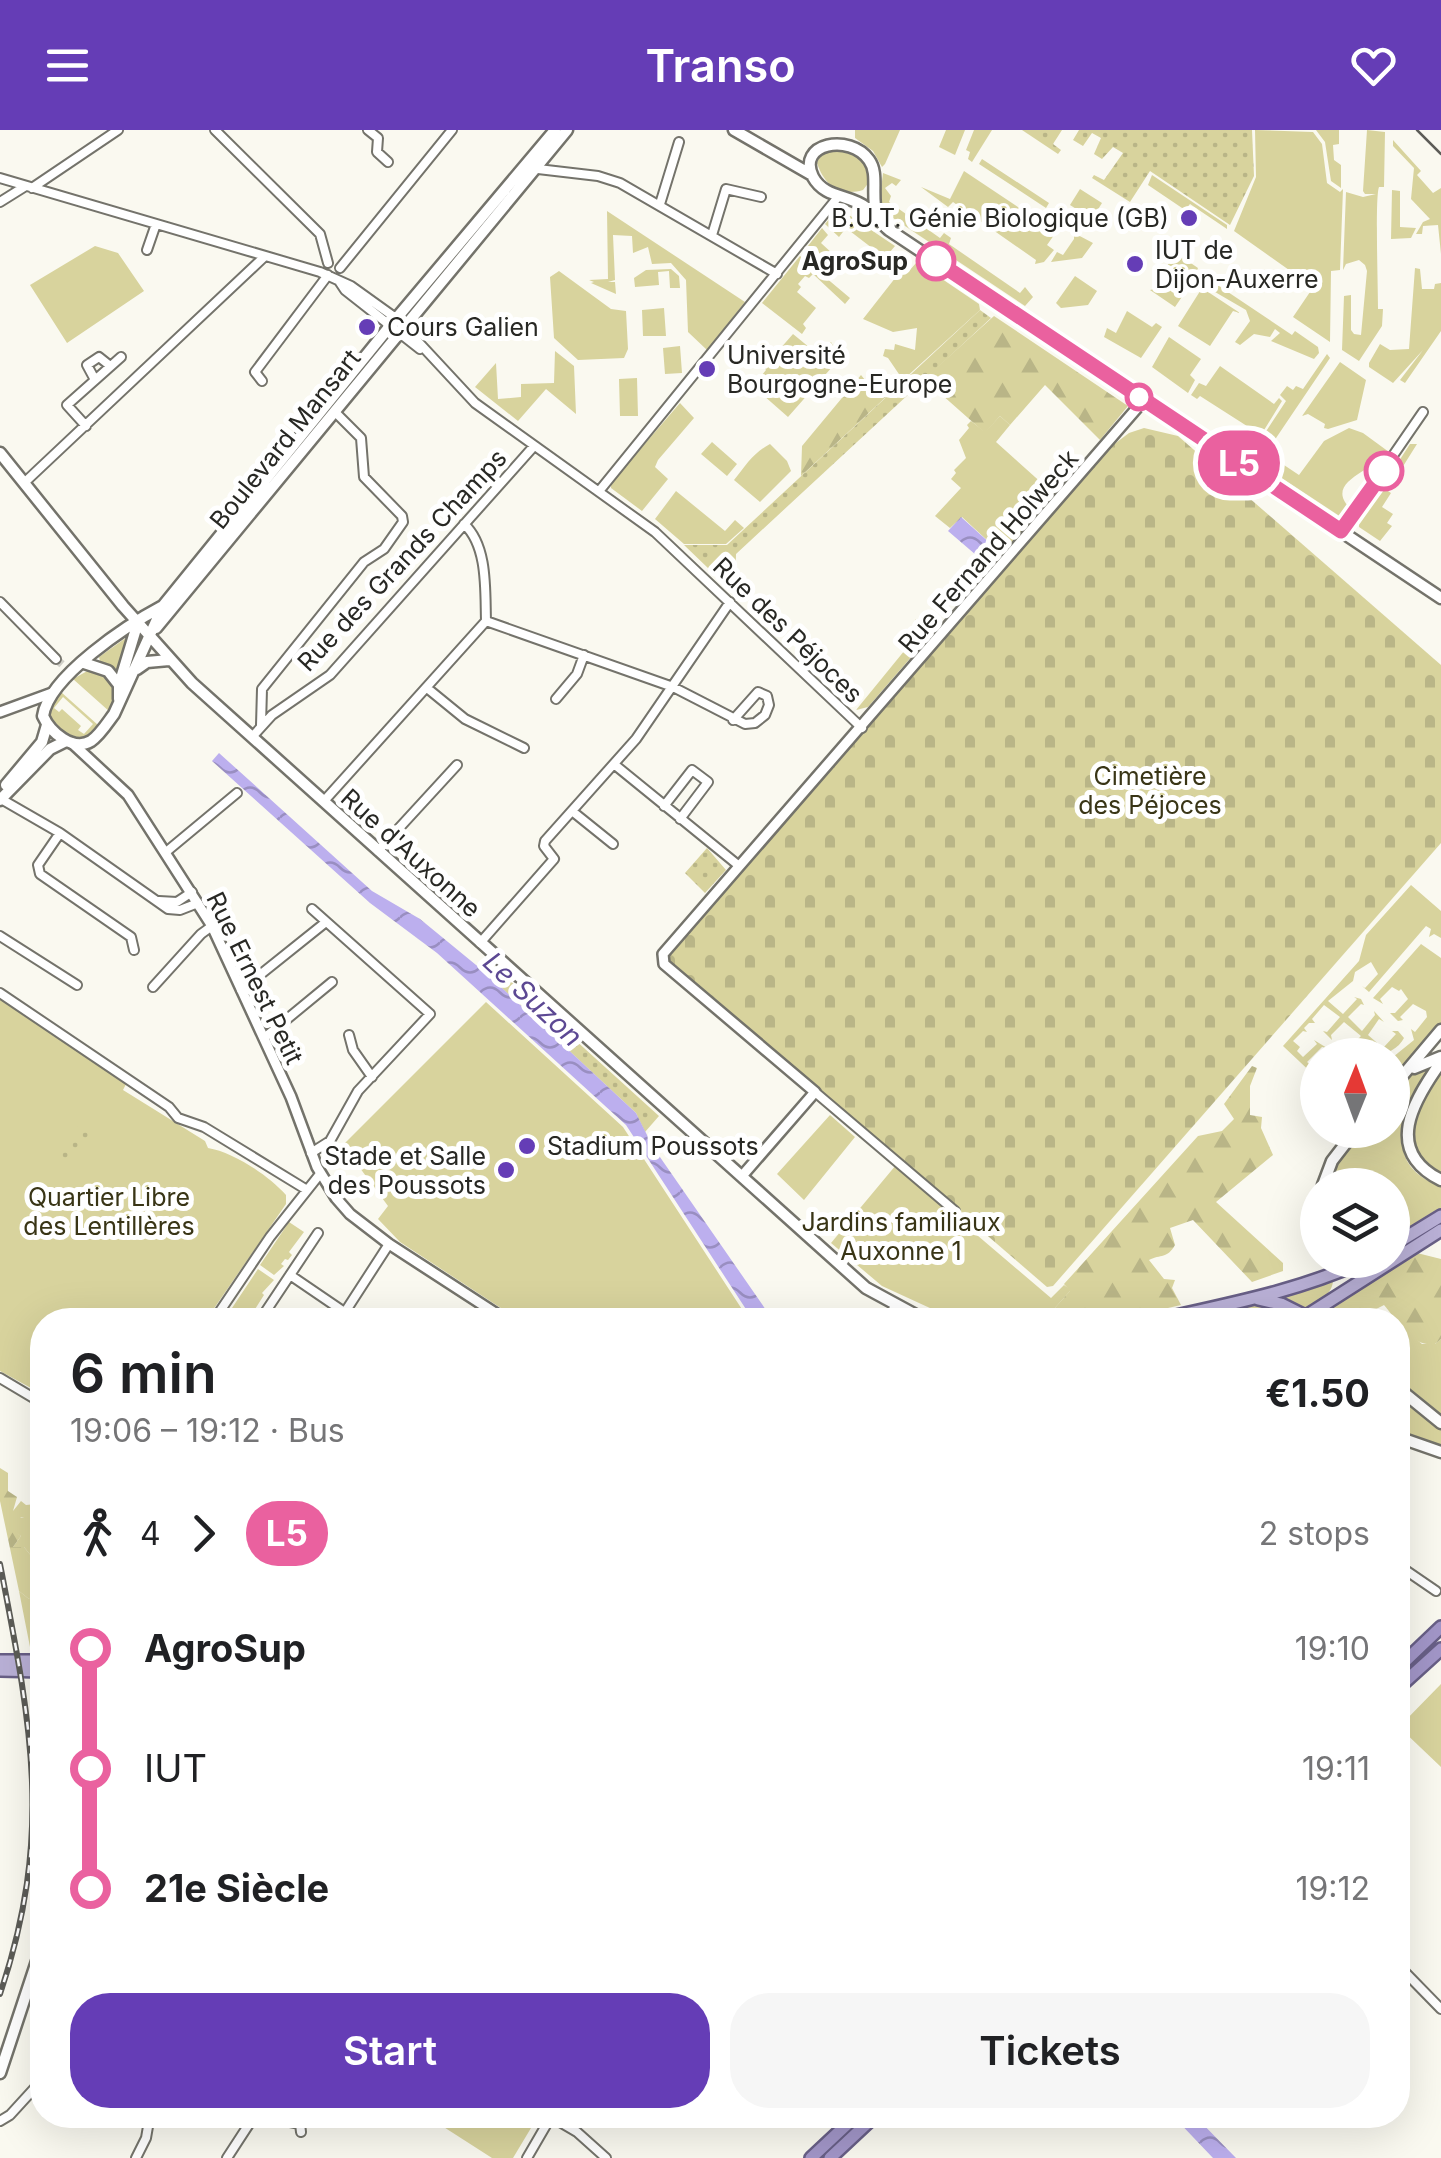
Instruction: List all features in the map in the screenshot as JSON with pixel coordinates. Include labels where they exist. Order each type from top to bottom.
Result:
[{"type":"highway","points":[[1410,1657],[1441,1627]]},
{"type":"highway","points":[[1410,1677],[1441,1649]]},
{"type":"highway","points":[[811,2158],[843,2128]]},
{"type":"highway","points":[[830,2158],[862,2128]]},
{"type":"main road","name":"Boulevard Mansart","points":[[159,608],[398,326],[556,130]]},
{"type":"main road","name":"Boulevard Mansart","points":[[149,636],[336,413],[398,326],[568,130]]},
{"type":"main road","points":[[734,130],[812,175],[824,188],[863,204],[878,221],[1441,598]]},
{"type":"main road","points":[[774,155],[796,161],[828,144],[856,148],[874,169],[872,200],[878,221]]},
{"type":"main road","points":[[812,175],[815,154]]},
{"type":"main road","points":[[843,198],[866,195],[873,187]]},
{"type":"main road","name":"Rue d'Auxonne","points":[[0,453],[168,660],[866,1288],[899,1308]]},
{"type":"main road","points":[[124,606],[159,608]]},
{"type":"main road","points":[[0,797],[42,742],[52,692],[68,670],[159,608]]},
{"type":"main road","points":[[0,797],[50,749],[69,742],[90,742],[117,708],[159,608]]},
{"type":"main road","points":[[117,708],[119,685],[138,622]]},
{"type":"main road","points":[[134,672],[146,662],[168,660]]},
{"type":"main road","points":[[84,662],[108,671],[119,685]]},
{"type":"main road","points":[[45,720],[69,742]]},
{"type":"main road","points":[[1410,1067],[1441,1030]]},
{"type":"main road","points":[[1410,1072],[1420,1063],[1441,1060]]},
{"type":"main road","points":[[1441,1060],[1416,1100],[1408,1132],[1417,1162],[1441,1180]]},
{"type":"main road","points":[[1410,1235],[1441,1216]]},
{"type":"main road","points":[[1410,1250],[1441,1230]]},
{"type":"main road","points":[[1216,1308],[1256,1299],[1311,1278]]},
{"type":"main road","points":[[1326,1308],[1340,1278]]},
{"type":"main road","points":[[1320,1308],[1365,1278]]},
{"type":"main road","points":[[1256,1299],[1287,1308]]},
{"type":"main road","points":[[1410,1397],[1441,1422]]},
{"type":"main road","points":[[1410,1441],[1441,1452]]},
{"type":"main road","points":[[0,1661],[30,1661]]},
{"type":"main road","points":[[0,1670],[30,1671]]},
{"type":"main road","points":[[0,2073],[30,1982]]},
{"type":"street","points":[[0,202],[118,130]]},
{"type":"street","points":[[215,130],[320,234],[328,275]]},
{"type":"street","points":[[368,130],[378,138],[376,152],[388,162]]},
{"type":"street","points":[[262,381],[255,372],[328,275],[340,268],[452,130]]},
{"type":"street","points":[[660,204],[679,142]]},
{"type":"street","points":[[538,169],[609,179],[660,204],[777,274]]},
{"type":"street","name":"Rue des Péjoces","points":[[0,178],[328,275],[398,326],[475,403],[655,532],[862,728],[738,865],[662,959],[815,1092]]},
{"type":"street","points":[[712,235],[726,189],[761,196]]},
{"type":"street","points":[[600,490],[843,198]]},
{"type":"street","points":[[147,250],[156,224]]},
{"type":"street","points":[[24,483],[264,257]]},
{"type":"street","points":[[328,263],[340,268]]},
{"type":"street","points":[[94,378],[87,365],[99,357],[108,365]]},
{"type":"street","points":[[86,426],[67,405],[120,357]]},
{"type":"street","name":"Rue Fernand Holweck","points":[[862,728],[1144,400]]},
{"type":"street","points":[[1341,531],[1423,412]]},
{"type":"street","points":[[262,726],[262,689],[364,562],[384,549],[404,522],[364,478],[361,438],[336,413]]},
{"type":"street","name":"Rue des Grands Champs","points":[[252,737],[330,675],[534,446]]},
{"type":"street","points":[[324,800],[486,622],[481,559],[474,533],[464,524]]},
{"type":"street","points":[[0,602],[56,660]]},
{"type":"street","points":[[480,943],[554,859],[543,843],[615,765],[730,602]]},
{"type":"street","points":[[486,622],[673,686],[733,720],[744,724],[764,715],[769,705],[767,696],[758,692],[733,720]]},
{"type":"street","points":[[556,700],[577,674],[584,656]]},
{"type":"street","points":[[427,688],[465,718],[524,748]]},
{"type":"street","points":[[0,712],[52,692]]},
{"type":"street","points":[[20,707],[36,710],[45,720]]},
{"type":"street","name":"Rue Ernest Petit","points":[[69,742],[128,795],[212,926],[320,1174],[350,1214],[481,1308]]},
{"type":"street","name":"Rue Ernest Petit","points":[[90,742],[97,764]]},
{"type":"street","points":[[378,852],[457,764]]},
{"type":"street","points":[[615,765],[738,865]]},
{"type":"street","points":[[664,806],[692,770],[708,782],[680,819]]},
{"type":"street","points":[[166,852],[236,794]]},
{"type":"street","points":[[0,797],[174,910],[198,902]]},
{"type":"street","points":[[572,811],[613,844]]},
{"type":"street","points":[[60,833],[38,865],[38,871],[130,936],[134,950]]},
{"type":"street","points":[[159,901],[176,902],[192,892]]},
{"type":"street","points":[[311,1153],[330,1141],[354,1095],[430,1016],[428,1010],[312,908]]},
{"type":"street","points":[[242,990],[326,922]]},
{"type":"street","points":[[153,987],[212,926]]},
{"type":"street","points":[[0,936],[78,985]]},
{"type":"street","points":[[264,1038],[332,982]]},
{"type":"street","points":[[0,993],[169,1107],[178,1118],[204,1127],[306,1190]]},
{"type":"street","points":[[348,1035],[353,1050],[372,1076]]},
{"type":"street","points":[[742,1176],[815,1092],[955,1211]]},
{"type":"street","points":[[222,1308],[320,1174]]},
{"type":"street","points":[[268,1308],[318,1233]]},
{"type":"street","points":[[348,1308],[389,1244]]},
{"type":"street","points":[[290,1276],[339,1308]]},
{"type":"street","points":[[0,1378],[30,1395]]},
{"type":"street","points":[[1410,1574],[1436,1590]]},
{"type":"street","points":[[1410,1977],[1441,2008]]},
{"type":"street","points":[[0,2121],[30,2093]]},
{"type":"street","points":[[132,2158],[146,2128]]},
{"type":"street","points":[[227,2158],[246,2128]]},
{"type":"street","points":[[527,2158],[543,2128]]},
{"type":"street","points":[[570,2128],[606,2158]]},
{"type":"green space","points":[[855,130],[900,130],[882,167],[873,151],[855,138]]},
{"type":"green space","points":[[946,130],[965,130],[955,155],[939,147]]},
{"type":"green space","points":[[974,130],[992,130],[972,162],[966,150]]},
{"type":"green space","points":[[1022,130],[1062,130],[1053,144],[1061,150],[1058,154]]},
{"type":"green space","points":[[1079,130],[1252,130],[1254,176],[1230,225],[1150,171],[1130,202],[1092,178],[1094,175],[1104,180],[1123,153],[1113,147],[1102,159],[1094,154],[1101,138],[1092,133],[1083,146],[1073,140]]},
{"type":"green space","points":[[1255,130],[1313,132],[1322,144],[1327,183],[1340,192],[1343,189],[1340,270],[1331,271],[1330,342],[1293,317],[1310,292],[1303,287],[1306,282],[1234,231],[1256,177]]},
{"type":"green space","points":[[1316,130],[1339,130],[1339,144],[1333,145],[1334,160],[1341,165],[1341,188],[1331,181],[1325,142]]},
{"type":"green space","points":[[1367,130],[1385,132],[1384,187],[1379,187],[1377,224],[1378,309],[1383,309],[1382,326],[1359,361],[1342,350],[1344,296],[1351,295],[1351,330],[1361,335],[1367,271],[1359,260],[1346,264],[1343,270],[1346,192],[1363,197],[1376,194],[1363,191]]},
{"type":"green space","points":[[1393,140],[1421,171],[1417,175],[1433,193],[1441,188],[1441,254],[1438,225],[1423,226],[1422,234],[1416,234],[1423,222],[1430,219],[1411,199],[1414,168],[1393,146]]},
{"type":"green space","points":[[828,148],[862,159],[870,181],[863,190],[840,190],[824,177],[817,163],[820,153]]},
{"type":"green space","points":[[982,159],[1049,203],[1046,208],[979,164]]},
{"type":"green space","points":[[964,171],[1042,223],[1046,219],[1059,228],[1047,245],[1054,250],[1044,262],[1035,264],[1036,260],[953,202],[948,207],[921,187],[950,199]]},
{"type":"green space","points":[[883,173],[901,180],[896,186],[892,183],[885,188],[891,196],[889,202],[940,238],[944,233],[951,238],[949,244],[1020,293],[1025,287],[1033,297],[1025,306],[887,214],[880,198]]},
{"type":"green space","points":[[1152,175],[1227,225],[1227,229],[1190,204],[1185,210],[1148,185]]},
{"type":"green space","points":[[1080,189],[1102,203],[1092,219],[1070,205]]},
{"type":"green space","points":[[1392,190],[1400,191],[1400,227],[1416,228],[1411,238],[1391,239]]},
{"type":"green space","points":[[607,211],[745,302],[707,350],[688,332],[686,280],[671,263],[652,264],[648,247],[633,253],[632,236],[613,235],[615,280],[608,282],[615,282],[616,294],[591,283],[594,282],[589,280],[608,279]]},
{"type":"green space","points":[[843,211],[895,246],[885,258],[846,228],[839,237],[825,224],[835,212]]},
{"type":"green space","points":[[822,228],[828,235],[821,243],[833,254],[823,266],[804,251]]},
{"type":"green space","points":[[1074,233],[1093,243],[1082,258],[1051,262],[1057,252],[1063,255]]},
{"type":"green space","points":[[95,246],[118,253],[144,291],[67,343],[30,285]]},
{"type":"green space","points":[[1176,253],[1198,268],[1192,282],[1167,266]]},
{"type":"green space","points":[[800,256],[850,298],[845,304],[813,274],[805,276],[797,292],[816,308],[803,324],[806,328],[802,334],[762,303]]},
{"type":"green space","points":[[917,262],[979,304],[980,310],[903,380],[883,356],[885,349],[894,350],[895,344],[915,350],[917,328],[893,332],[863,319],[903,268],[908,272]]},
{"type":"green space","points":[[1415,268],[1420,269],[1422,289],[1434,289],[1435,284],[1441,283],[1441,331],[1405,383],[1400,380],[1423,350],[1393,383],[1369,367],[1369,363],[1380,344],[1390,350],[1409,349]]},
{"type":"green space","points":[[671,269],[679,276],[680,288],[670,288],[669,271],[658,272],[659,285],[635,287],[634,278],[646,270]]},
{"type":"green space","points":[[559,271],[611,309],[626,311],[628,349],[624,358],[578,360],[554,338],[550,277]]},
{"type":"green space","points":[[1075,276],[1097,291],[1088,305],[1061,308],[1056,303]]},
{"type":"green space","points":[[1214,278],[1213,282],[1292,335],[1295,331],[1318,347],[1319,353],[1314,359],[1271,341],[1280,333],[1275,329],[1270,337],[1254,334],[1240,345],[1235,342],[1250,321],[1246,310],[1203,285]]},
{"type":"green space","points":[[1186,282],[1190,285],[1175,307],[1150,290]]},
{"type":"green space","points":[[1202,288],[1240,313],[1233,311],[1210,346],[1178,326]]},
{"type":"green space","points":[[664,308],[666,336],[643,336],[642,310]]},
{"type":"green space","points":[[980,310],[991,318],[736,554],[735,594],[684,545],[727,545]]},
{"type":"green space","points":[[1127,311],[1152,327],[1156,323],[1162,327],[1141,358],[1104,337],[1107,328],[1116,333]]},
{"type":"green space","points":[[994,316],[1128,406],[1100,440],[1045,385],[1010,425],[1000,416],[985,433],[924,379]]},
{"type":"green space","points":[[793,334],[815,352],[831,342],[840,358],[788,417],[763,395],[757,381]]},
{"type":"green space","points":[[1169,337],[1201,359],[1190,375],[1195,380],[1188,393],[1152,367]]},
{"type":"green space","points":[[680,346],[682,373],[665,374],[663,348]]},
{"type":"green space","points":[[555,351],[574,366],[576,414],[546,389],[518,421],[475,387],[496,363],[498,399],[521,397],[521,384],[554,383]]},
{"type":"green space","points":[[1327,354],[1330,358],[1272,444],[1262,443],[1286,401],[1280,395],[1287,386],[1303,389]]},
{"type":"green space","points":[[1340,362],[1366,380],[1357,420],[1328,429],[1308,414],[1302,416]]},
{"type":"green space","points":[[1220,366],[1274,404],[1279,398],[1282,401],[1261,435],[1200,396],[1197,399],[1191,395],[1199,383],[1206,386]]},
{"type":"green space","points":[[861,375],[873,390],[886,397],[801,476],[802,446]]},
{"type":"green space","points":[[637,378],[638,416],[620,416],[619,379]]},
{"type":"green space","points":[[680,403],[694,418],[658,460],[655,467],[668,479],[642,511],[611,488],[611,483]]},
{"type":"green space","points":[[1000,416],[1010,425],[996,442],[1054,494],[1002,554],[962,517],[950,528],[935,516],[961,488],[951,479],[966,458],[959,440],[969,428],[967,425],[971,421],[985,432]]},
{"type":"green space","name":"Cimetière des Péjoces","points":[[1144,428],[1178,436],[1441,665],[1441,843],[1053,1286],[1047,1287],[670,962],[670,955],[1113,445]]},
{"type":"green space","points":[[1349,428],[1389,452],[1348,483],[1343,498],[1349,507],[1341,517],[1268,469],[1278,453],[1282,456],[1278,461],[1299,475],[1324,441]]},
{"type":"green space","points":[[712,442],[737,464],[727,476],[701,454]]},
{"type":"green space","points":[[770,444],[791,471],[760,502],[734,480]]},
{"type":"green space","points":[[1410,444],[1417,444],[1390,487],[1383,488],[1391,493],[1382,507],[1393,514],[1387,523],[1392,526],[1380,541],[1359,527],[1359,523],[1385,477]]},
{"type":"green space","points":[[676,491],[725,531],[735,520],[744,528],[726,544],[684,544],[655,519]]},
{"type":"green space","points":[[915,619],[925,628],[926,640],[868,707],[856,710],[918,634]]},
{"type":"green space","points":[[130,635],[120,669],[113,670],[100,661],[99,657]]},
{"type":"green space","points":[[89,670],[111,685],[114,697],[110,712],[73,679]]},
{"type":"green space","points":[[61,692],[98,725],[83,739],[71,739],[50,719],[49,708]],"holes":[[[63,697],[93,724],[84,734],[78,730],[81,726],[62,709],[59,712],[54,708]]]},
{"type":"green space","points":[[707,848],[726,870],[705,893],[685,873]]},
{"type":"green space","points":[[1411,885],[1441,911],[1441,938],[1434,934],[1429,937],[1431,929],[1426,926],[1369,992],[1362,986],[1365,988],[1378,974],[1371,962],[1355,972],[1353,981],[1328,1001],[1343,1014],[1357,999],[1354,997],[1361,999],[1364,1005],[1348,1017],[1362,1031],[1374,1011],[1384,1022],[1379,1019],[1368,1035],[1371,1038],[1359,1038],[1344,1022],[1330,1038],[1323,1031],[1327,1032],[1340,1017],[1324,1005],[1312,1019],[1315,1023],[1309,1023],[1304,1028],[1307,1032],[1303,1031],[1293,1041],[1300,1047],[1300,1062],[1283,1046],[1359,961],[1366,935]]},
{"type":"green space","points":[[1421,944],[1441,958],[1441,1023],[1410,1057],[1410,1043],[1414,1040],[1411,1029],[1415,1032],[1427,1017],[1426,1011],[1413,1004],[1400,1017],[1403,1020],[1398,1021],[1390,1013],[1395,1013],[1408,999],[1401,989],[1392,987],[1380,999],[1383,1004],[1373,998]]},
{"type":"green space","points":[[498,970],[659,1116],[645,1132],[636,1113],[491,978]]},
{"type":"green space","name":"Quartier Libre des Lentillères","points":[[0,997],[126,1084],[123,1090],[205,1141],[208,1148],[228,1154],[270,1180],[286,1195],[286,1204],[214,1308],[30,1308],[30,1387],[0,1371]]},
{"type":"green space","name":"Stade et Salle des Poussots","points":[[486,1002],[623,1127],[741,1308],[501,1308],[400,1242],[378,1219],[388,1206],[343,1145]]},
{"type":"green space","points":[[1441,1010],[1441,1026],[1410,1061],[1410,1046]]},
{"type":"green space","points":[[1437,1061],[1410,1107],[1410,1077]]},
{"type":"green space","points":[[1252,1066],[1257,1068],[1250,1086],[1250,1115],[1262,1117],[1261,1128],[1273,1155],[1216,1202],[1283,1263],[1283,1271],[1252,1282],[1193,1220],[1170,1228],[1175,1245],[1166,1254],[1149,1260],[1164,1279],[1175,1280],[1172,1288],[1181,1305],[1055,1308],[1070,1291],[1064,1284],[1198,1136],[1222,1131],[1234,1119],[1224,1104]]},
{"type":"green space","points":[[1441,1070],[1441,1176],[1421,1160],[1411,1138],[1415,1114]]},
{"type":"green space","points":[[830,1115],[855,1137],[804,1200],[777,1174]]},
{"type":"green space","points":[[82,1120],[88,1121],[96,1133],[70,1163],[58,1156]]},
{"type":"green space","points":[[1350,1148],[1404,1148],[1408,1162],[1420,1176],[1441,1186],[1441,1210],[1410,1229],[1410,1168],[1336,1168]]},
{"type":"green space","name":"Jardins familiaux Auxonne 1","points":[[896,1165],[947,1209],[947,1217],[957,1218],[1051,1298],[1064,1285],[1071,1290],[1055,1308],[930,1308],[882,1286],[831,1243]]},
{"type":"green space","points":[[289,1222],[304,1232],[289,1252],[292,1255],[274,1275],[260,1265]]},
{"type":"green space","points":[[1417,1253],[1441,1259],[1441,1339],[1435,1344],[1419,1342],[1410,1335],[1410,1308],[1330,1308],[1376,1278],[1410,1278],[1410,1257]]},
{"type":"green space","points":[[258,1269],[274,1280],[256,1308],[232,1308]]},
{"type":"green space","points":[[1333,1280],[1328,1293],[1308,1308],[1276,1298]]},
{"type":"green space","points":[[1258,1304],[1276,1308],[1241,1308]]},
{"type":"green space","points":[[1410,1334],[1422,1344],[1435,1344],[1441,1339],[1441,1414],[1410,1389]]},
{"type":"green space","points":[[1410,1405],[1441,1430],[1441,1446],[1410,1435]]},
{"type":"green space","points":[[0,1468],[8,1473],[8,1491],[17,1497],[13,1511],[21,1501],[30,1505],[29,1527],[21,1525],[21,1517],[11,1528],[21,1536],[13,1547],[24,1547],[30,1554],[30,1599],[19,1591],[0,1501]]},
{"type":"green space","points":[[18,1517],[24,1521],[30,1518],[30,1554],[24,1547],[13,1547],[21,1536],[11,1530],[11,1524]]},
{"type":"green space","points":[[19,1591],[30,1599],[30,1647]]},
{"type":"green space","points":[[1441,1684],[1441,1767],[1410,1737],[1410,1716]]},
{"type":"green space","points":[[445,2128],[531,2128],[513,2158],[492,2158]]},
{"type":"water","points":[[961,517],[1002,554],[990,567],[948,531]]},
{"type":"water","name":"Le Suzon","points":[[219,753],[372,891],[420,919],[487,974],[636,1113],[653,1147],[765,1308],[745,1308],[626,1125],[437,953],[370,903],[212,761]]},
{"type":"water","points":[[1184,2128],[1207,2128],[1236,2158],[1213,2158]]},
{"type":"tunnel","points":[[56,659],[64,666]]},
{"type":"tram line","points":[[1417,130],[1441,154]]},
{"type":"railway","points":[[0,1564],[21,1676],[30,1754]]},
{"type":"railway","points":[[0,1994],[17,1936],[30,1851]]},
{"type":"bus line","name":"L5","points":[[936,261],[1341,531],[1384,471]]},
{"type":"place","name":"B.U.T. Génie Biologique (GB)","points":[[1189,218]]},
{"type":"place","name":"AgroSup","points":[[936,261]]},
{"type":"place","name":"IUT de Dijon-Auxerre","points":[[1135,264]]},
{"type":"place","name":"Cours Galien","points":[[367,327]]},
{"type":"place","name":"Université Bourgogne-Europe","points":[[707,369]]},
{"type":"place","name":"Stadium Poussots","points":[[527,1146]]},
{"type":"place","name":"Stade et Salle des Poussots","points":[[506,1170]]}]
